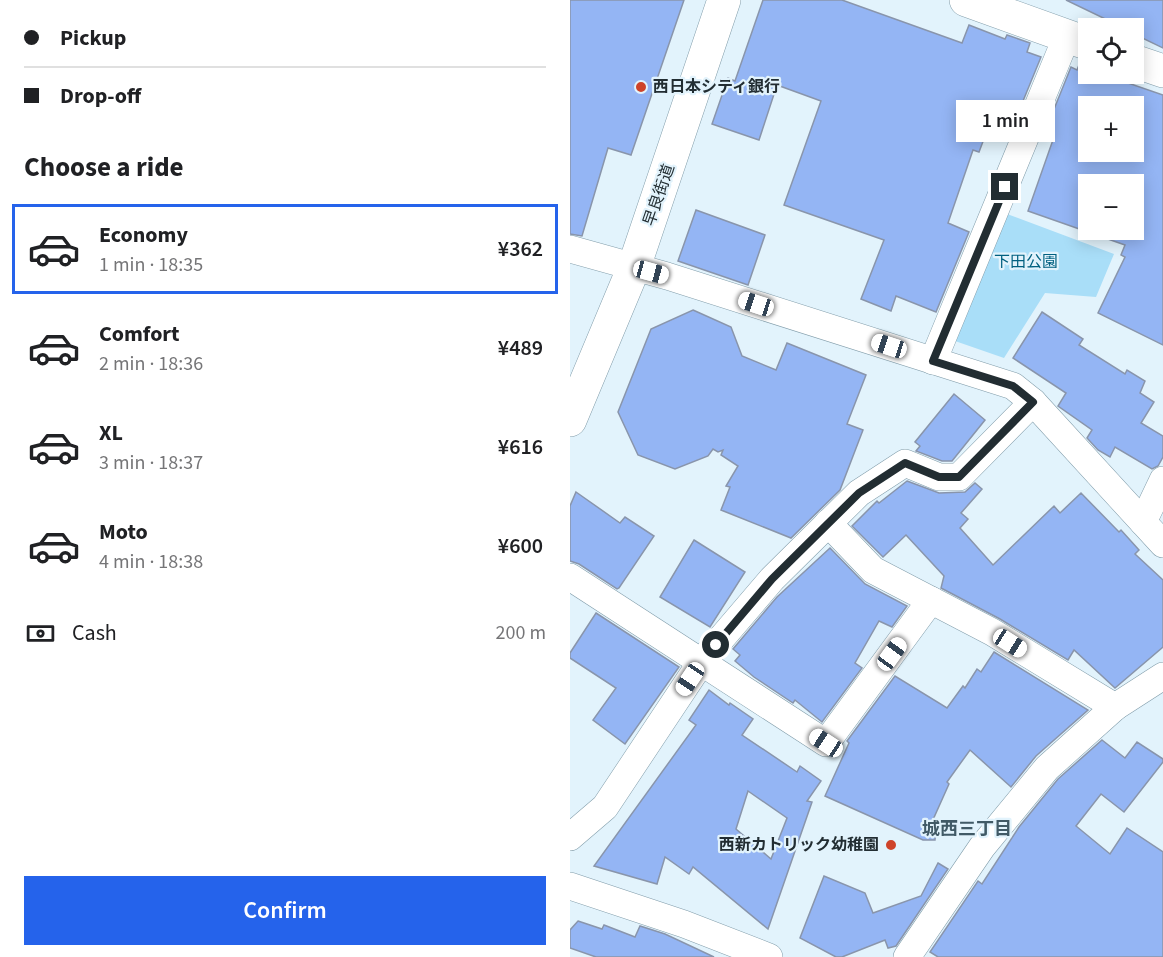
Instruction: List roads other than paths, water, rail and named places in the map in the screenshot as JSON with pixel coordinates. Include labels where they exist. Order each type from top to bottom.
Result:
[{"type":"street","name":"早良街道","points":[[570,420],[634,267],[724,0]]},
{"type":"street","points":[[933,361],[1078,40],[966,0]]},
{"type":"street","points":[[1144,64],[1163,71]]},
{"type":"street","points":[[570,249],[1013,386],[1033,402],[1163,544]]},
{"type":"street","points":[[570,837],[605,807],[702,661],[772,579],[859,493],[905,463],[939,477],[959,477],[1033,402]]},
{"type":"street","points":[[1143,522],[1163,480]]},
{"type":"street","points":[[828,523],[873,570],[992,632],[1115,707]]},
{"type":"street","points":[[570,577],[826,743],[931,600]]},
{"type":"street","points":[[908,957],[982,847],[1047,768],[1115,707],[1163,676]]},
{"type":"street","points":[[570,886],[684,924],[769,957]]},
{"type":"place","name":"西日本シティ銀行","points":[[641,87]]},
{"type":"place","name":"西新カトリック幼稚園","points":[[891,845]]},
{"type":"district","name":"城西三丁目","points":[[967,829]]},
{"type":"park label","name":"下田公園","points":[[1026,262]]}]
